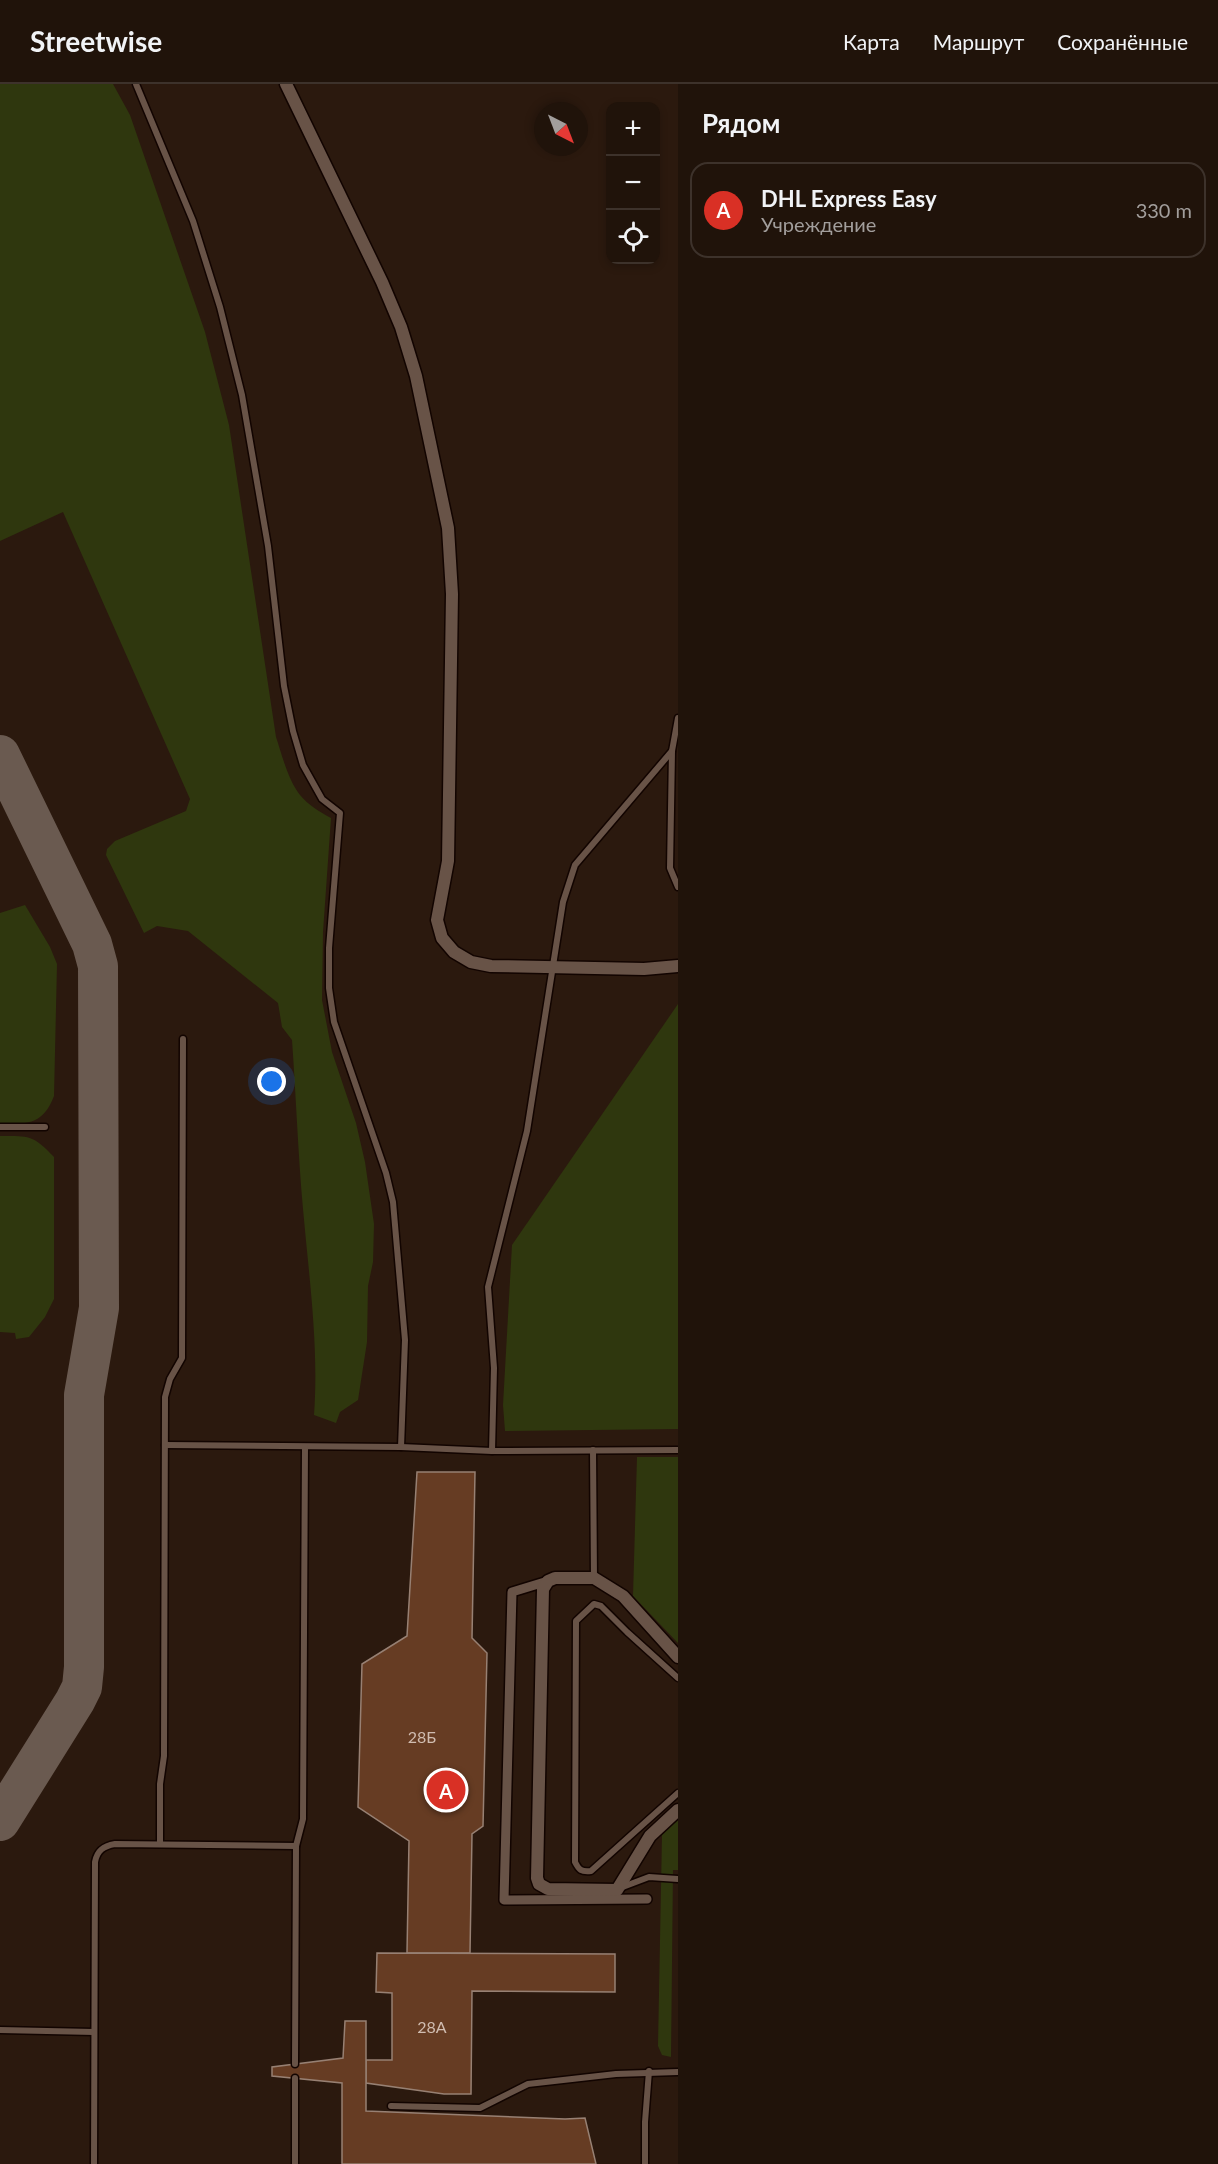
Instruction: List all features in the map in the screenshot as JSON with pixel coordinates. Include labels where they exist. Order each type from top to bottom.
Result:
[{"type":"street","points":[[286,84],[382,282],[401,327],[416,376],[448,528],[452,594],[450,784],[448,861],[437,920],[442,938],[454,952],[471,962],[491,966],[644,969],[678,966]]},
{"type":"street","points":[[647,1899],[504,1900],[512,1592],[555,1578],[594,1578],[623,1596],[678,1657]]},
{"type":"street","points":[[548,1581],[543,1589],[537,1878],[539,1884],[548,1889],[617,1890],[650,1836],[678,1810]]},
{"type":"lane","points":[[136,84],[193,221],[220,307],[242,395],[268,546],[284,686],[293,731],[303,765],[322,799],[340,813],[329,948],[329,988],[333,1022],[386,1173],[393,1202],[405,1340],[401,1447]]},
{"type":"lane","points":[[678,718],[672,751],[670,868],[678,886]]},
{"type":"lane","points":[[492,1451],[494,1368],[488,1287],[527,1131],[563,902],[575,865],[672,751]]},
{"type":"lane","points":[[160,1844],[160,1784],[164,1756],[165,1396],[170,1379],[182,1358],[183,1039]]},
{"type":"lane","points":[[0,1127],[45,1127]]},
{"type":"lane","points":[[165,1445],[401,1447],[492,1451],[678,1450]]},
{"type":"lane","points":[[295,2064],[296,1846],[303,1820],[305,1447]]},
{"type":"lane","points":[[592,1450],[594,1578]]},
{"type":"lane","points":[[678,1678],[643,1648],[601,1606],[594,1604],[576,1621],[575,1862],[579,1869],[584,1872],[591,1871],[678,1793]]},
{"type":"lane","points":[[94,2164],[96,1856],[105,1846],[115,1844],[296,1846]]},
{"type":"lane","points":[[617,1890],[649,1877],[678,1879]]},
{"type":"lane","points":[[0,2031],[94,2032]]},
{"type":"lane","points":[[391,2106],[480,2108],[528,2084],[649,2071],[678,2072]]},
{"type":"lane","points":[[645,2164],[645,2122],[649,2071]]},
{"type":"lane","points":[[295,2078],[295,2164]]},
{"type":"green space","points":[[0,84],[113,84],[130,115],[205,332],[229,425],[276,737],[296,789],[310,805],[331,818],[323,932],[322,1000],[332,1052],[356,1123],[365,1162],[374,1224],[373,1262],[368,1286],[367,1342],[358,1400],[340,1412],[336,1423],[314,1415],[314,1338],[301,1188],[292,1040],[282,1027],[278,1003],[188,931],[157,926],[144,933],[106,855],[107,849],[115,841],[186,811],[190,799],[63,512],[0,541]]},
{"type":"green space","points":[[25,905],[50,947],[57,964],[54,1096],[50,1106],[39,1118],[26,1123],[0,1124],[0,913]]},
{"type":"green space","points":[[678,1004],[678,1429],[505,1431],[503,1405],[512,1245]]},
{"type":"green space","points":[[0,1136],[30,1138],[41,1144],[54,1157],[54,1299],[45,1317],[29,1337],[16,1339],[15,1333],[0,1332]]},
{"type":"green space","points":[[637,1457],[678,1457],[678,1643],[633,1596]]},
{"type":"green space","points":[[678,1820],[678,1870],[673,1870],[671,2057],[662,2055],[658,2046],[662,1835]]},
{"type":"building","points":[[417,1472],[475,1472],[472,1638],[487,1653],[483,1826],[472,1834],[470,1953],[407,1953],[409,1841],[358,1807],[362,1664],[407,1636]]},
{"type":"building","points":[[377,1953],[615,1954],[615,1992],[472,1991],[471,2094],[444,2094],[366,2083],[366,2060],[392,2060],[392,1993],[376,1992]]},
{"type":"building","points":[[345,2021],[366,2021],[366,2111],[585,2118],[596,2164],[342,2164],[342,2083],[272,2076],[272,2067],[343,2058]]},
{"type":"taxiway","points":[[0,755],[92,944],[98,966],[99,1308],[84,1395],[84,1667],[82,1687],[0,1821]]},
{"type":"place","name":"DHL Express Easy","points":[[446,1790]]}]
